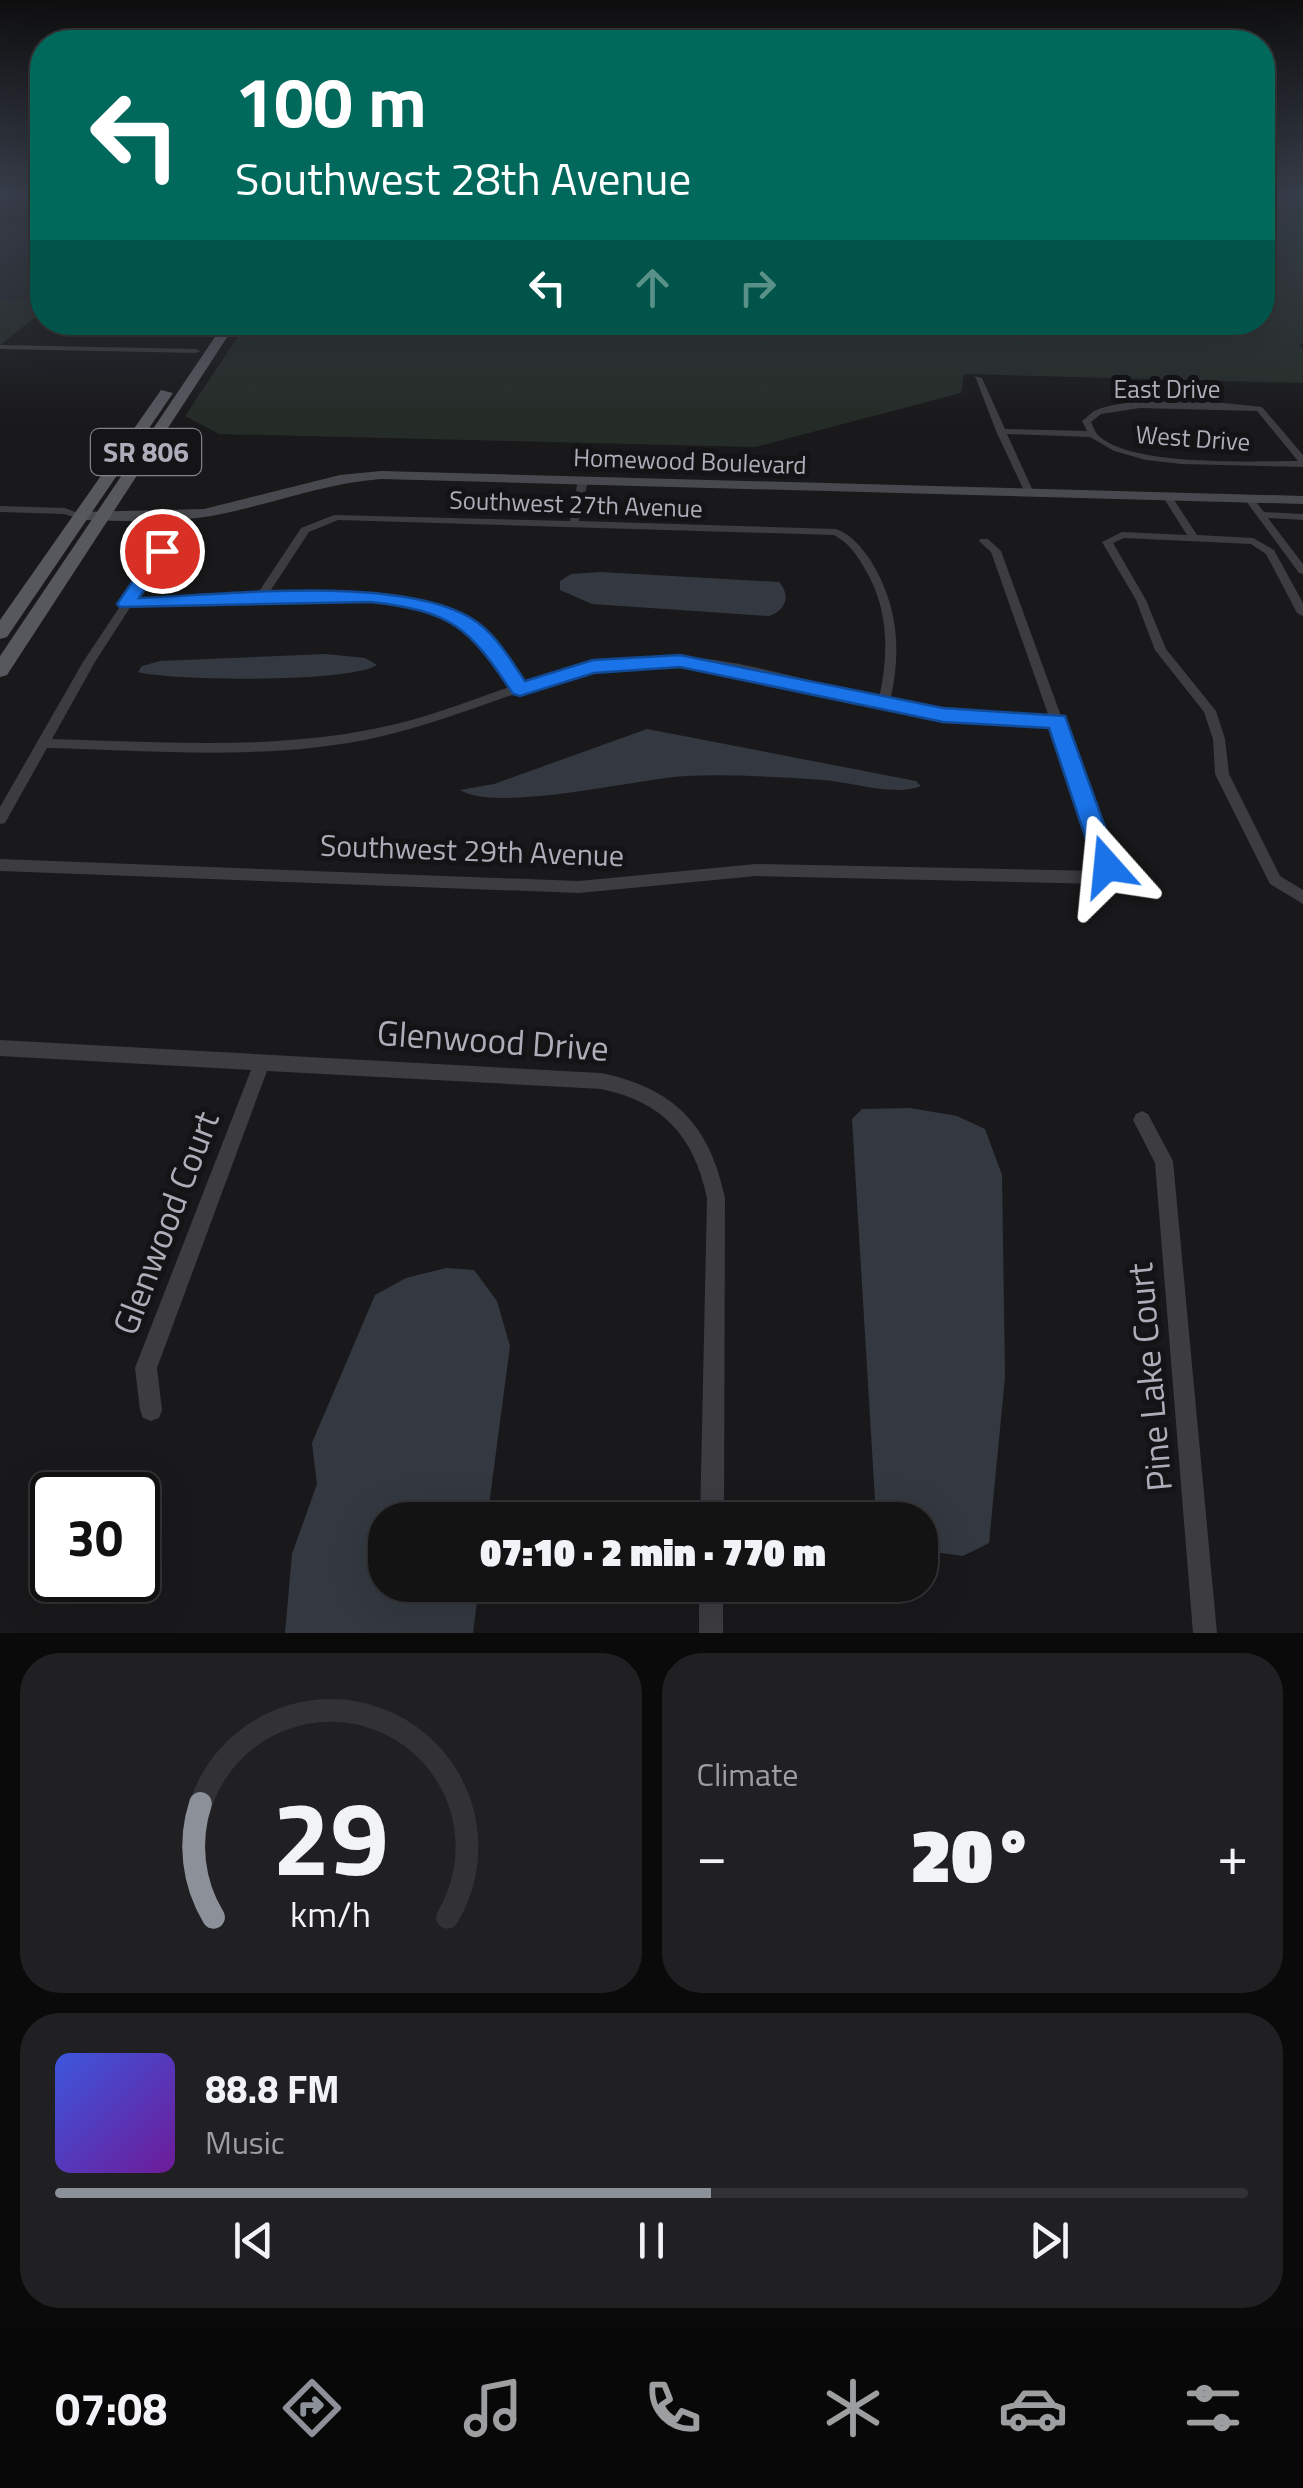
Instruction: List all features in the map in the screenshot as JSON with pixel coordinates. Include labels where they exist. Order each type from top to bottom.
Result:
[{"type":"main road","name":"SR 806","points":[[0,671],[103,516],[209,335]]},
{"type":"main road","name":"SR 806","points":[[0,632],[198,357],[219,335]]},
{"type":"street","points":[[0,348],[198,357]]},
{"type":"street","points":[[978,378],[1029,493]]},
{"type":"street","name":"East Drive","points":[[999,428],[1088,431],[1093,413],[1113,407],[1258,409],[1303,462]]},
{"type":"street","name":"West Drive","points":[[1088,431],[1112,448],[1150,459],[1303,462]]},
{"type":"street","name":"Homewood Boulevard","points":[[81,516],[173,516],[218,511],[329,480],[364,475],[1303,500]]},
{"type":"street","points":[[579,524],[588,480]]},
{"type":"street","points":[[1163,496],[1188,537]]},
{"type":"street","points":[[1250,499],[1303,571]]},
{"type":"street","points":[[0,512],[81,516]]},
{"type":"street","points":[[1262,515],[1303,517]]},
{"type":"street","name":"Southwest 27th Avenue","points":[[259,600],[310,527],[345,517],[842,534],[870,568],[891,621],[893,660],[884,702]]},
{"type":"street","points":[[1303,613],[1279,565],[1266,548],[1256,543],[1188,537],[1110,538],[1107,546],[1140,600],[1161,650],[1194,686],[1210,711],[1219,740],[1222,774],[1274,880],[1303,898]]},
{"type":"street","points":[[44,743],[246,748],[317,743],[404,727],[593,667],[667,660],[715,665],[943,715],[1057,722],[996,551],[984,540]]},
{"type":"street","points":[[0,820],[126,604],[162,551]]},
{"type":"street","points":[[126,604],[370,597],[437,608],[482,636],[520,689]]},
{"type":"street","name":"Southwest 29th Avenue","points":[[4,865],[580,887],[756,870],[1091,880],[1105,873],[1107,866],[1057,722]]},
{"type":"street","name":"Glenwood Drive","points":[[0,1048],[614,1083],[650,1095],[682,1120],[706,1155],[716,1198],[712,1502]]},
{"type":"street","name":"Glenwood Court","points":[[151,1410],[146,1368],[262,1062]]},
{"type":"street","name":"Pine Lake Court","points":[[1142,1120],[1164,1160],[1205,1633]]},
{"type":"street","points":[[711,1633],[712,1602]]},
{"type":"shaded area","points":[[0,270],[30,270],[30,299],[0,300]]},
{"type":"shaded area","points":[[1275,270],[1303,270],[1303,343],[1299,344],[1303,349],[1303,383],[964,374],[961,393],[755,447],[219,434],[185,416],[239,335],[1275,335]]},
{"type":"shaded area","points":[[30,299],[30,321],[0,345],[0,300]]},
{"type":"shaded area","points":[[601,572],[779,582],[785,602],[769,616],[592,604],[560,590],[560,581],[571,574]]},
{"type":"shaded area","points":[[326,654],[365,658],[377,665],[333,675],[260,679],[138,672],[142,666],[160,661]]},
{"type":"shaded area","points":[[647,729],[916,781],[921,786],[899,790],[823,780],[703,775],[504,798],[460,790],[494,784]]},
{"type":"shaded area","points":[[910,1108],[957,1116],[985,1129],[1002,1175],[1005,1377],[989,1543],[963,1556],[938,1553],[938,1502],[875,1502],[852,1119],[862,1109]]},
{"type":"shaded area","points":[[446,1268],[474,1270],[497,1301],[510,1346],[489,1502],[368,1502],[368,1602],[477,1602],[473,1633],[285,1633],[292,1554],[317,1484],[312,1443],[375,1295],[406,1278]]},
{"type":"route","points":[[162,551],[126,604],[370,597],[412,601],[437,608],[474,628],[520,689],[593,667],[680,661],[715,665],[943,715],[1057,722],[1107,866]]}]
